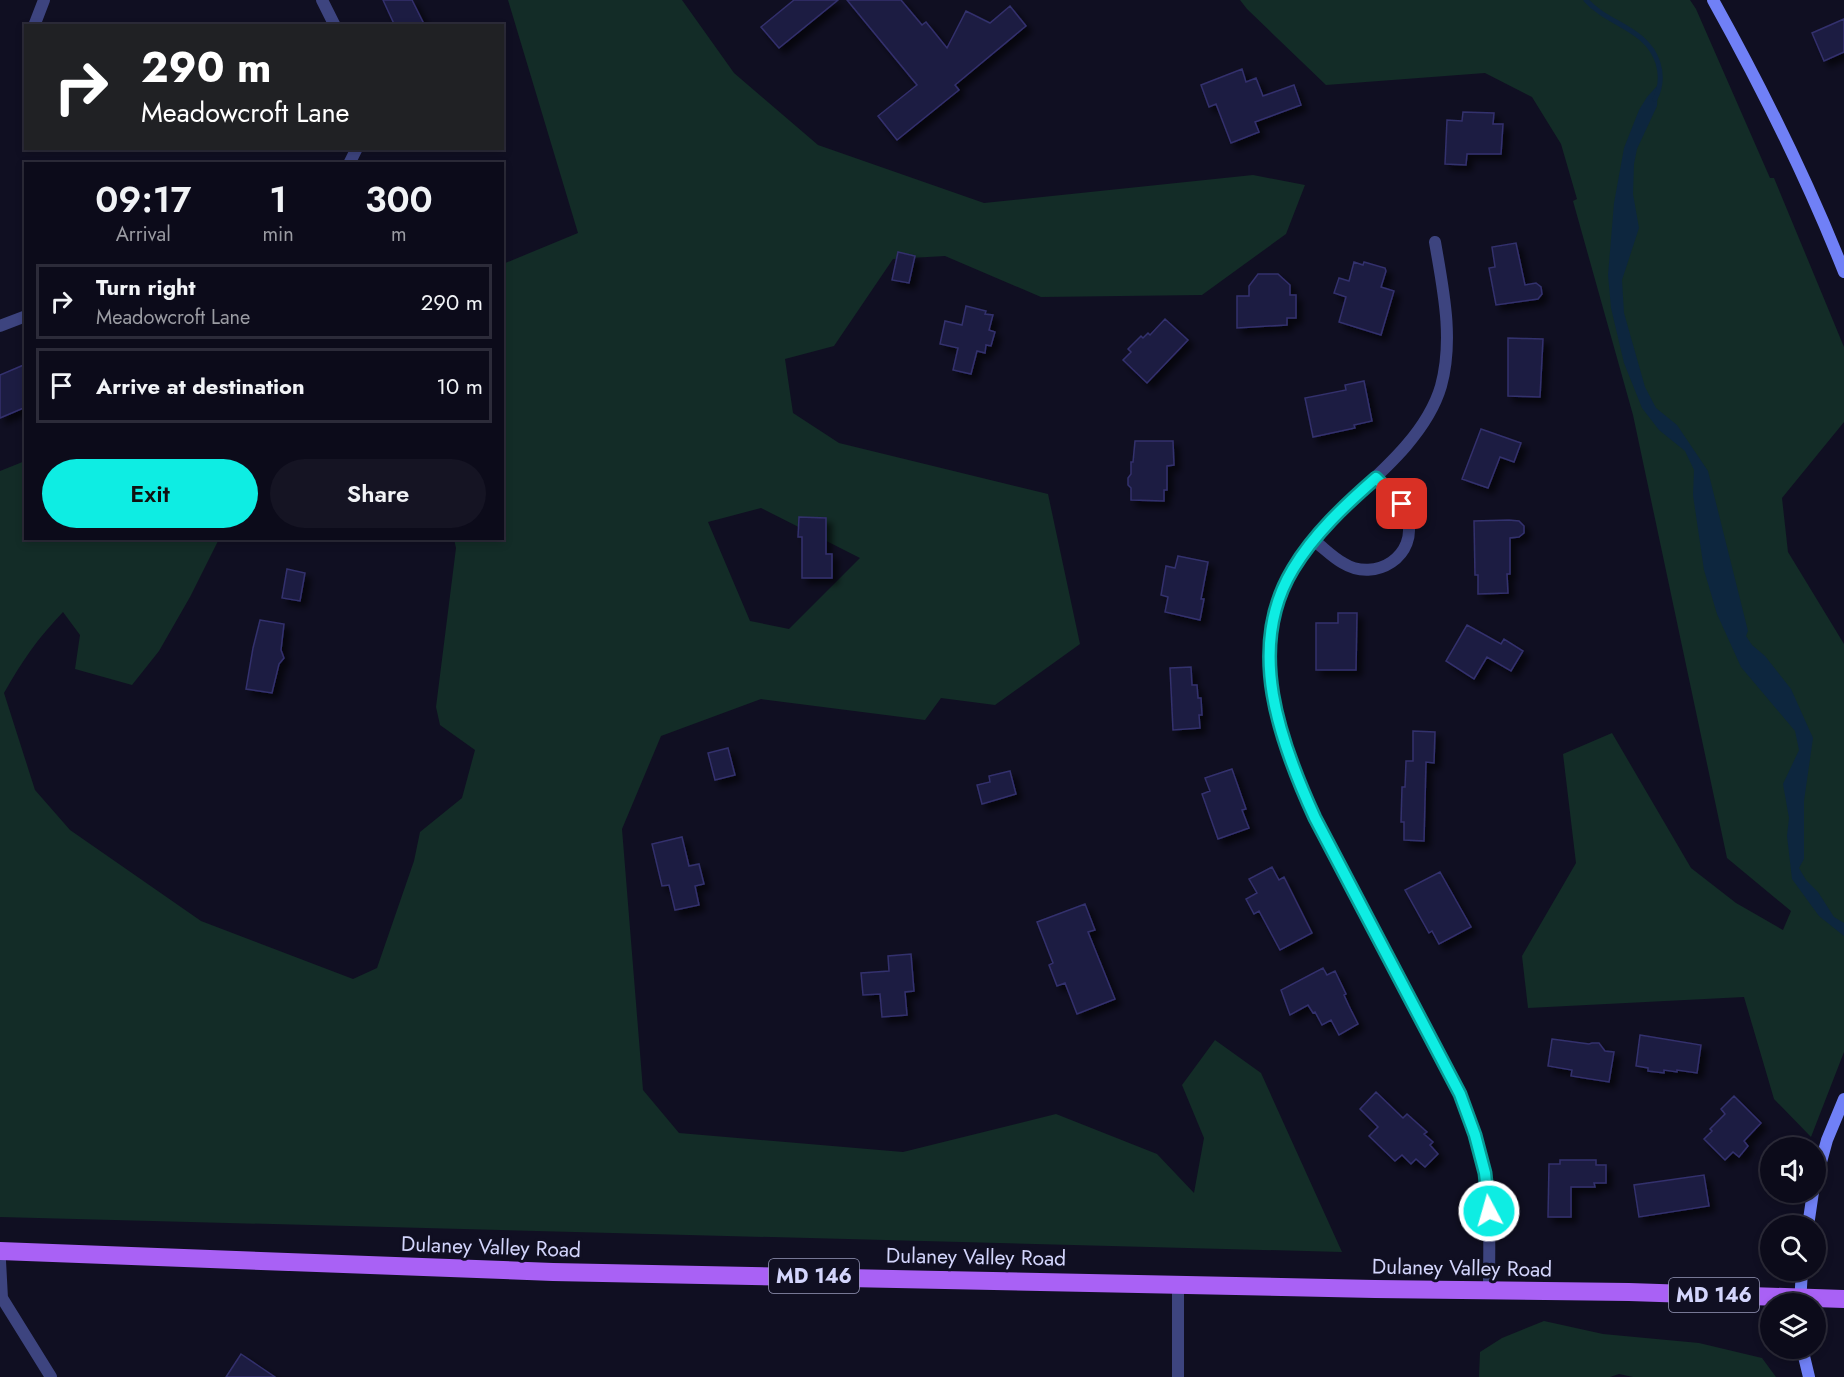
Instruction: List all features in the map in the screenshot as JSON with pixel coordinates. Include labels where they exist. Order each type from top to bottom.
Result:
[{"type":"main road","name":"Dulaney Valley Road","points":[[0,1251],[553,1272],[1489,1290],[1760,1300]]},
{"type":"main road","name":"Dulaney Valley Road","points":[[1826,1300],[1844,1299]]},
{"type":"street","points":[[35,24],[44,0]]},
{"type":"street","points":[[322,0],[334,24]]},
{"type":"street","points":[[1713,0],[1791,152],[1844,272]]},
{"type":"street","points":[[1435,242],[1444,294],[1447,332],[1446,360],[1440,388],[1426,417],[1405,446],[1314,540],[1292,570],[1278,600],[1271,631],[1270,672],[1281,736],[1294,772],[1315,818],[1460,1094],[1475,1135],[1485,1173],[1489,1211],[1489,1290]]},
{"type":"street","points":[[0,326],[24,317]]},
{"type":"street","points":[[1314,540],[1344,564],[1362,570],[1378,570],[1393,562],[1403,551],[1409,537],[1408,519],[1402,504],[1376,478]]},
{"type":"street","points":[[1826,1144],[1844,1099]]},
{"type":"street","points":[[0,1262],[2,1298],[51,1377]]},
{"type":"street","points":[[1178,1284],[1178,1377]]},
{"type":"street","points":[[1805,1359],[1809,1377]]},
{"type":"green space","points":[[508,0],[682,0],[734,73],[818,145],[984,203],[1253,175],[1305,185],[1286,234],[1202,295],[1041,297],[945,256],[893,259],[834,346],[785,359],[793,413],[839,443],[1048,494],[1080,644],[995,705],[941,698],[925,720],[761,699],[661,736],[622,829],[643,1090],[679,1133],[903,1152],[1056,1114],[1157,1154],[1194,1193],[1204,1138],[1182,1085],[1215,1040],[1261,1073],[1342,1252],[0,1217],[0,471],[24,461],[24,540],[218,540],[190,597],[159,651],[132,685],[75,669],[80,635],[63,612],[31,650],[4,693],[35,790],[70,830],[201,921],[353,979],[377,968],[414,861],[420,832],[462,798],[475,750],[440,725],[436,707],[456,548],[454,540],[504,540],[504,264],[578,233]],"holes":[[[761,508],[860,558],[789,629],[750,621],[708,522]]]},
{"type":"green space","points":[[1240,0],[1690,0],[1696,9],[1770,178],[1774,178],[1844,347],[1844,422],[1782,498],[1788,552],[1844,644],[1844,1052],[1811,1137],[1774,1099],[1744,997],[1528,1008],[1522,956],[1576,863],[1563,754],[1612,733],[1691,868],[1736,903],[1783,930],[1791,911],[1727,858],[1633,415],[1573,201],[1577,199],[1561,144],[1532,97],[1485,73],[1326,85]]},
{"type":"green space","points":[[1544,1321],[1603,1334],[1699,1343],[1760,1358],[1776,1377],[1633,1377],[1619,1374],[1610,1377],[1479,1377],[1480,1352],[1502,1338]]},
{"type":"water","points":[[1658,85],[1657,106],[1637,149],[1634,164],[1633,194],[1639,228],[1622,280],[1624,313],[1645,387],[1656,408],[1677,425],[1708,471],[1748,631],[1746,636],[1791,689],[1813,738],[1804,801],[1804,859],[1799,868],[1834,917],[1844,923],[1844,936],[1819,916],[1792,879],[1787,836],[1789,818],[1783,784],[1799,750],[1795,731],[1741,667],[1717,614],[1704,570],[1693,495],[1694,470],[1685,451],[1659,430],[1642,408],[1624,363],[1611,308],[1608,275],[1614,203],[1624,148],[1639,110]]},
{"type":"building","points":[[383,0],[412,0],[424,24],[394,24]]},
{"type":"building","points":[[794,0],[838,0],[779,48],[761,27]]},
{"type":"building","points":[[847,0],[901,0],[922,25],[926,22],[947,48],[966,11],[990,23],[1010,6],[1026,26],[955,85],[959,90],[897,140],[878,116],[917,85]]},
{"type":"building","points":[[1844,19],[1844,52],[1824,61],[1812,33]]},
{"type":"building","points":[[1242,69],[1246,82],[1256,78],[1263,96],[1294,85],[1301,105],[1255,122],[1259,132],[1231,143],[1216,104],[1209,107],[1201,85]]},
{"type":"building","points":[[1463,112],[1494,113],[1493,124],[1503,124],[1501,154],[1467,154],[1466,165],[1445,164],[1447,120],[1462,121]]},
{"type":"building","points":[[1516,243],[1525,285],[1536,283],[1541,287],[1542,294],[1538,299],[1496,305],[1489,268],[1495,267],[1492,247]]},
{"type":"building","points":[[898,252],[915,256],[909,283],[892,280]]},
{"type":"building","points":[[1354,262],[1363,265],[1364,262],[1385,268],[1381,287],[1394,291],[1381,335],[1339,322],[1346,297],[1334,293],[1339,278],[1349,281]]},
{"type":"building","points":[[1258,274],[1278,274],[1290,285],[1290,295],[1296,295],[1296,318],[1287,318],[1287,325],[1237,328],[1237,296],[1249,296],[1249,286]]},
{"type":"building","points":[[966,306],[993,315],[989,330],[995,332],[991,346],[986,345],[985,353],[977,351],[971,374],[953,370],[958,348],[940,344],[945,321],[962,325]]},
{"type":"building","points":[[1165,319],[1188,340],[1147,383],[1123,360],[1131,352],[1128,349],[1141,336],[1143,338],[1148,333],[1150,335]]},
{"type":"building","points":[[1508,338],[1543,339],[1540,397],[1508,396]]},
{"type":"building","points":[[24,365],[24,408],[0,418],[0,375]]},
{"type":"building","points":[[1364,381],[1372,421],[1354,425],[1355,428],[1313,437],[1305,398],[1346,390],[1345,385]]},
{"type":"building","points":[[1481,429],[1521,443],[1514,462],[1500,457],[1488,488],[1462,479]]},
{"type":"building","points":[[1135,441],[1173,441],[1174,465],[1167,466],[1167,490],[1164,490],[1164,501],[1131,500],[1128,478],[1131,474]]},
{"type":"building","points":[[799,517],[826,518],[826,554],[832,554],[832,578],[802,578],[802,537],[798,537]]},
{"type":"building","points":[[1474,521],[1519,521],[1524,526],[1524,533],[1519,537],[1510,538],[1508,593],[1478,594],[1478,575],[1475,575]]},
{"type":"building","points":[[1178,556],[1208,562],[1201,599],[1204,599],[1200,620],[1165,612],[1168,597],[1161,595],[1166,566],[1175,568]]},
{"type":"building","points":[[287,569],[305,573],[300,601],[282,598]]},
{"type":"building","points":[[1338,613],[1357,613],[1356,670],[1316,670],[1316,623],[1338,623]]},
{"type":"building","points":[[260,620],[284,624],[281,650],[284,658],[279,664],[272,693],[246,689]]},
{"type":"building","points":[[1467,625],[1501,644],[1504,639],[1523,651],[1511,671],[1487,657],[1474,679],[1446,661]]},
{"type":"building","points":[[1191,667],[1192,685],[1197,685],[1198,698],[1201,698],[1200,728],[1173,730],[1170,668]]},
{"type":"building","points":[[1413,731],[1435,732],[1434,763],[1426,762],[1424,841],[1404,840],[1404,822],[1401,822],[1402,787],[1405,787],[1406,761],[1413,761]]},
{"type":"building","points":[[728,748],[735,775],[715,780],[708,753]]},
{"type":"building","points":[[1232,769],[1246,809],[1242,810],[1249,828],[1218,839],[1202,794],[1210,791],[1205,778]]},
{"type":"building","points":[[1010,771],[1016,794],[982,804],[977,785],[990,782],[989,776]]},
{"type":"building","points":[[682,837],[689,866],[699,864],[704,884],[695,886],[699,905],[675,910],[669,885],[662,886],[652,844]]},
{"type":"building","points":[[1272,867],[1279,880],[1284,877],[1312,933],[1280,950],[1259,911],[1254,914],[1246,899],[1257,893],[1249,879]]},
{"type":"building","points":[[1440,872],[1471,927],[1439,944],[1432,931],[1429,933],[1405,890]]},
{"type":"building","points":[[1085,904],[1095,930],[1088,932],[1115,999],[1077,1014],[1065,983],[1057,986],[1049,965],[1053,963],[1037,922]]},
{"type":"building","points":[[911,954],[914,991],[905,992],[907,1015],[882,1017],[880,994],[863,995],[861,973],[889,971],[888,956]]},
{"type":"building","points":[[1323,968],[1327,975],[1335,971],[1358,1024],[1339,1035],[1331,1020],[1322,1025],[1308,1005],[1290,1015],[1281,990]]},
{"type":"building","points":[[1640,1035],[1701,1045],[1697,1073],[1664,1070],[1664,1073],[1648,1071],[1648,1068],[1636,1066]]},
{"type":"building","points":[[1552,1039],[1589,1044],[1599,1043],[1605,1051],[1614,1052],[1609,1082],[1571,1076],[1572,1070],[1548,1066]]},
{"type":"building","points":[[1376,1092],[1403,1118],[1407,1114],[1427,1132],[1424,1134],[1433,1142],[1430,1145],[1438,1154],[1425,1167],[1416,1159],[1411,1164],[1402,1155],[1395,1161],[1369,1136],[1378,1127],[1360,1109]]},
{"type":"building","points":[[1734,1096],[1761,1123],[1744,1141],[1748,1146],[1739,1157],[1733,1152],[1725,1160],[1704,1139],[1712,1131],[1710,1129],[1725,1114],[1721,1109]]},
{"type":"building","points":[[1560,1160],[1596,1160],[1596,1165],[1606,1165],[1606,1183],[1594,1183],[1595,1187],[1571,1187],[1571,1217],[1548,1217],[1549,1164],[1560,1164]]},
{"type":"building","points":[[1704,1175],[1709,1206],[1639,1217],[1634,1185]]},
{"type":"building","points":[[241,1354],[275,1377],[226,1377]]},
{"type":"waterway","points":[[1586,0],[1636,34],[1653,51],[1660,77],[1660,86],[1655,99]]},
{"type":"route","points":[[1402,504],[1376,478],[1347,504],[1314,540],[1292,570],[1278,600],[1271,631],[1270,672],[1281,736],[1294,772],[1315,818],[1460,1094],[1475,1135],[1485,1173],[1489,1211]]}]
